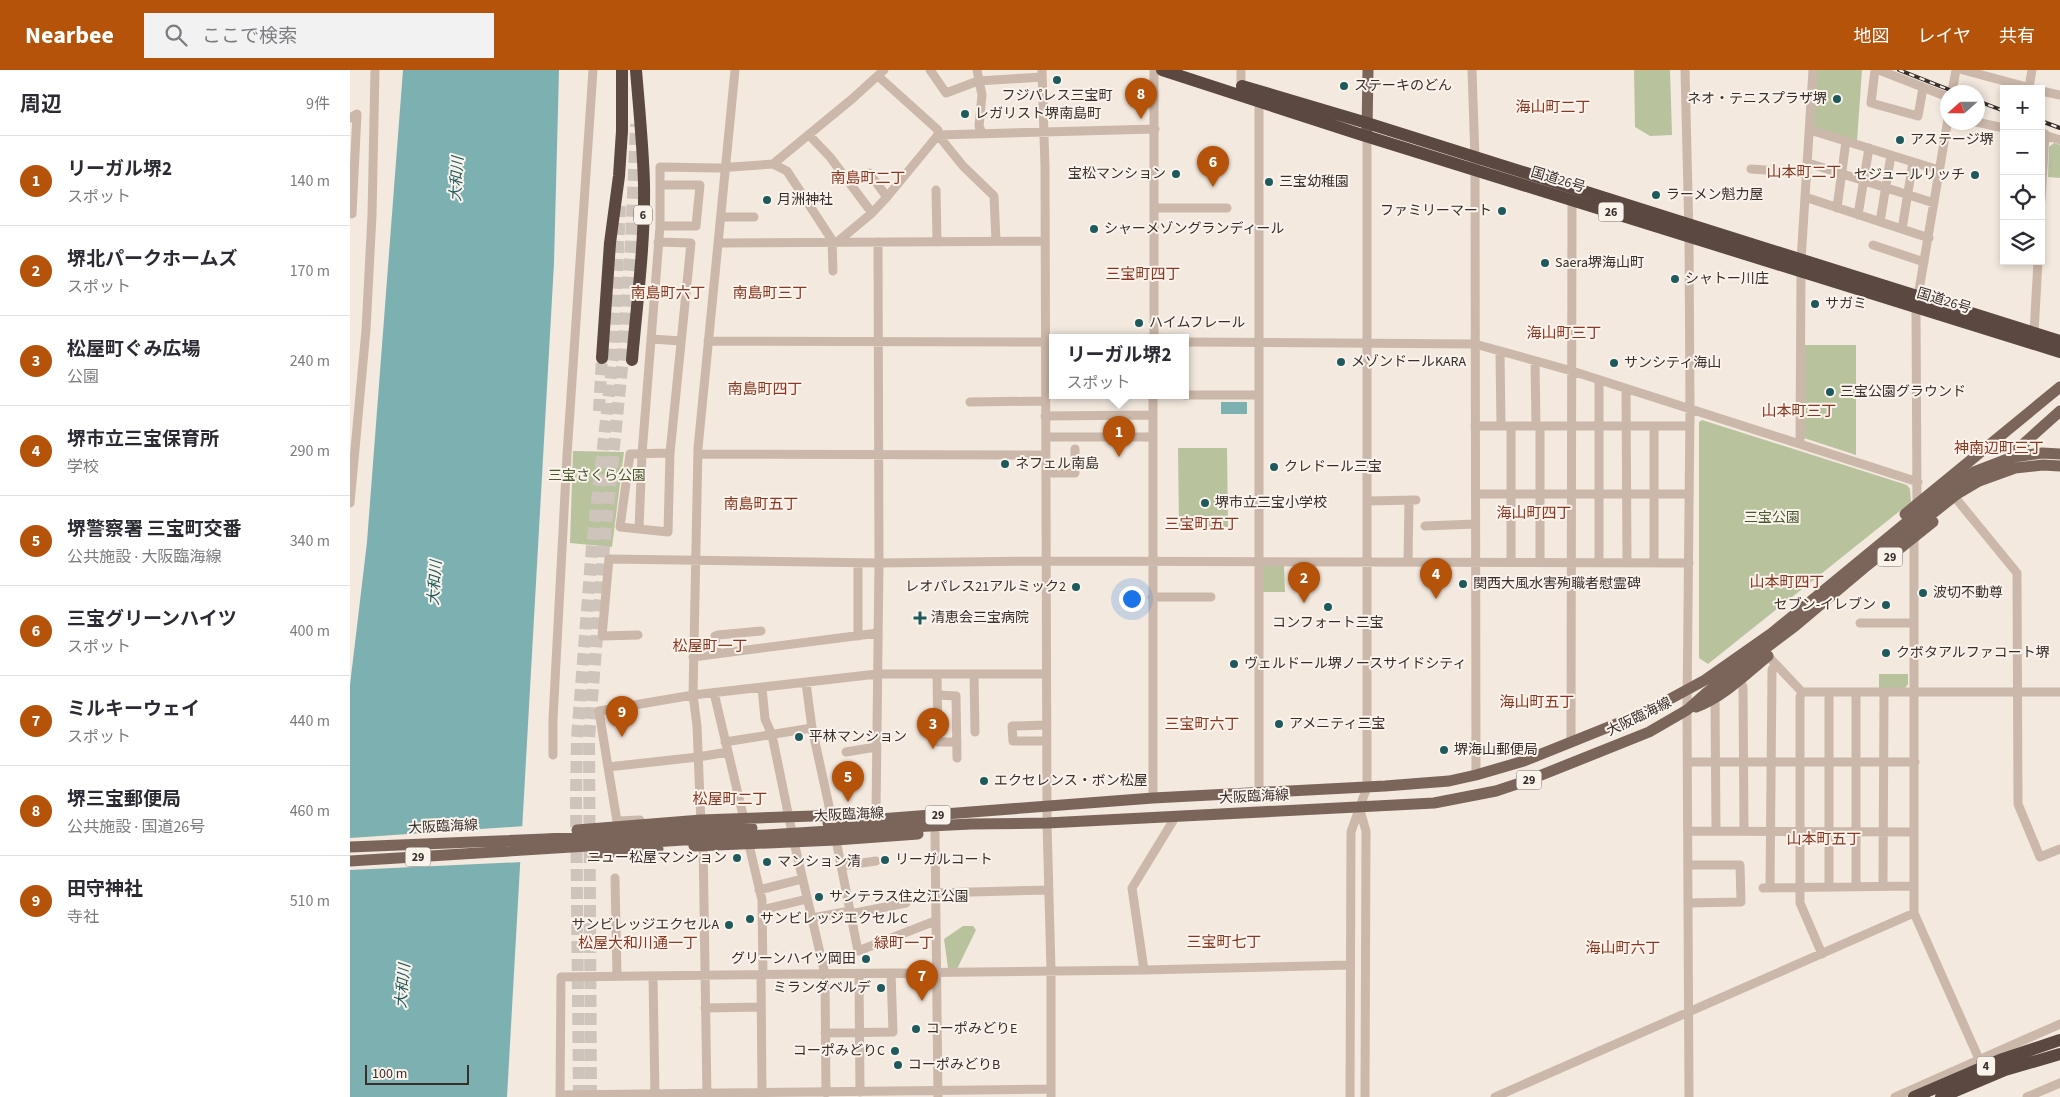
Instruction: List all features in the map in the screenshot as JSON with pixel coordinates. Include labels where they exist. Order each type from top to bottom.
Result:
[{"type":"highway","name":"6","points":[[602,358],[610,243],[619,176],[622,131],[622,70]]},
{"type":"highway","name":"6","points":[[632,360],[642,244],[644,186],[642,134],[636,70]]},
{"type":"highway","name":"国道26号","points":[[1162,70],[1259,101],[1367,130]]},
{"type":"highway","name":"国道26号","points":[[1189,70],[1367,130],[1917,303],[2060,352]]},
{"type":"highway","name":"国道26号","points":[[1475,164],[1572,200],[1688,230]]},
{"type":"highway","name":"国道26号","points":[[1917,303],[2060,341]]},
{"type":"highway","name":"4","points":[[1914,1097],[2000,1060],[2060,1040]]},
{"type":"highway","name":"4","points":[[1941,1097],[2005,1070],[2060,1054]]},
{"type":"main road","points":[[1367,130],[1368,70]]},
{"type":"main road","name":"29","points":[[1716,673],[1917,503],[1996,441],[2060,387]]},
{"type":"main road","name":"29","points":[[1687,710],[1705,703],[1772,660],[2060,411]]},
{"type":"main road","name":"大阪臨海線","points":[[350,847],[486,840],[545,843],[831,827],[1047,823],[1434,803],[1496,791],[1529,780],[1649,732],[1687,710],[1705,694],[1796,626],[1940,495],[1974,472],[2013,457],[2042,453],[2060,454]]},
{"type":"main road","name":"大阪臨海線","points":[[831,827],[1153,798],[1449,781],[1524,761],[1646,712],[1716,673],[1945,503],[1979,481],[2015,468],[2043,465],[2060,466]]},
{"type":"main road","points":[[704,846],[794,842],[831,827],[876,813],[981,806],[1047,807]]},
{"type":"main road","points":[[700,818],[789,817],[831,827],[935,833],[1047,823]]},
{"type":"main road","name":"29","points":[[545,843],[640,825],[700,818]]},
{"type":"main road","name":"29","points":[[545,843],[634,851],[704,846]]},
{"type":"main road","name":"大阪臨海線","points":[[350,861],[487,853],[545,843]]},
{"type":"street","points":[[350,503],[366,320],[372,215],[375,70]]},
{"type":"street","points":[[553,755],[553,719],[567,455],[593,70]]},
{"type":"street","points":[[707,1095],[704,976],[704,846],[700,818],[693,695],[698,454],[734,70]]},
{"type":"street","points":[[930,70],[946,93],[978,81],[1042,73],[1044,241],[1049,342],[1045,416],[1047,823],[1051,970],[1051,1093],[938,1094],[860,1092],[823,1094],[560,1096],[560,976],[936,973],[1051,970],[1144,970],[1350,965]]},
{"type":"street","points":[[978,70],[978,81],[982,95],[979,126],[982,133]]},
{"type":"street","points":[[1154,70],[1154,334]]},
{"type":"street","points":[[1241,70],[1241,86]]},
{"type":"street","points":[[1472,70],[1475,164],[1476,775]]},
{"type":"street","points":[[1685,70],[1690,410],[1687,690],[1689,1097]]},
{"type":"street","points":[[1800,444],[1801,266],[1814,70]]},
{"type":"street","points":[[1875,70],[1870,104],[1918,116],[1923,88]]},
{"type":"street","points":[[1879,70],[1940,94]]},
{"type":"street","points":[[2032,70],[2032,85]]},
{"type":"street","points":[[1953,85],[1955,71],[2018,85]]},
{"type":"street","points":[[773,164],[881,73],[938,130],[938,135],[963,166],[994,196],[996,241]]},
{"type":"street","points":[[2045,92],[2060,95]]},
{"type":"street","points":[[1259,101],[1259,792]]},
{"type":"street","points":[[350,118],[357,114],[352,214]]},
{"type":"street","points":[[1985,124],[2000,127]]},
{"type":"street","points":[[834,243],[872,213],[938,135],[1155,129]]},
{"type":"street","points":[[1350,1097],[1351,832],[1367,787],[1367,130]]},
{"type":"street","points":[[1810,130],[1940,170]]},
{"type":"street","points":[[1946,130],[1917,303],[1918,482],[1914,538],[1916,692],[1914,913],[1979,1059]]},
{"type":"street","points":[[809,135],[830,157],[872,213]]},
{"type":"street","points":[[2045,135],[2060,140]]},
{"type":"street","points":[[1836,208],[1846,141]]},
{"type":"street","points":[[1858,214],[1869,148]]},
{"type":"street","points":[[1880,222],[1891,155]]},
{"type":"street","points":[[1902,229],[1913,162]]},
{"type":"street","points":[[1808,163],[1934,203]]},
{"type":"street","points":[[639,529],[642,454],[660,226],[660,167],[726,168],[773,164],[787,171],[834,243],[833,271]]},
{"type":"street","points":[[1751,169],[1807,173]]},
{"type":"street","points":[[869,173],[887,197]]},
{"type":"street","points":[[660,226],[696,226],[700,185],[661,184]]},
{"type":"street","points":[[936,190],[937,242]]},
{"type":"street","points":[[1805,197],[1929,238]]},
{"type":"street","points":[[1571,743],[1572,200]]},
{"type":"street","points":[[1154,208],[1197,212],[1227,208]]},
{"type":"street","points":[[721,217],[754,217]]},
{"type":"street","points":[[718,243],[1044,241]]},
{"type":"street","points":[[658,242],[691,243],[670,453],[668,532],[620,527],[630,454],[670,453]]},
{"type":"street","points":[[876,813],[878,242]]},
{"type":"street","points":[[1873,245],[1924,262]]},
{"type":"street","points":[[2034,333],[2038,265]]},
{"type":"street","points":[[652,339],[681,341]]},
{"type":"street","points":[[708,341],[879,340],[1049,342]]},
{"type":"street","points":[[1189,342],[1475,344],[1599,380],[1918,482]]},
{"type":"street","points":[[1500,351],[1510,494],[1511,562]]},
{"type":"street","points":[[1535,361],[1541,494],[1540,562]]},
{"type":"street","points":[[1599,380],[1599,562]]},
{"type":"street","points":[[1626,389],[1627,562]]},
{"type":"street","points":[[1189,395],[1258,395]]},
{"type":"street","points":[[1153,399],[1153,798]]},
{"type":"street","points":[[970,402],[1001,405],[1045,401]]},
{"type":"street","points":[[1045,416],[1153,415]]},
{"type":"street","points":[[1475,426],[1690,426]]},
{"type":"street","points":[[1654,426],[1654,563]]},
{"type":"street","points":[[1046,437],[1152,437]]},
{"type":"street","points":[[1046,473],[1075,473],[1075,449]]},
{"type":"street","points":[[698,454],[1046,455]]},
{"type":"street","points":[[1476,494],[1689,494]]},
{"type":"street","points":[[1367,501],[1412,500],[1408,562]]},
{"type":"street","points":[[1958,501],[2017,573],[2018,804],[2040,857],[2060,849]]},
{"type":"street","points":[[1425,526],[1476,524]]},
{"type":"street","points":[[638,635],[602,636],[609,559],[858,563],[1047,561],[1689,563]]},
{"type":"street","points":[[858,563],[858,636]]},
{"type":"street","points":[[1152,597],[1211,597]]},
{"type":"street","points":[[1866,620],[1914,623]]},
{"type":"street","points":[[716,654],[716,636],[759,631],[758,649]]},
{"type":"street","points":[[693,657],[878,633]]},
{"type":"street","points":[[1772,660],[1802,692],[1800,903],[1822,954]]},
{"type":"street","points":[[1772,660],[1771,831],[1767,888],[1800,886],[1914,886]]},
{"type":"street","points":[[700,818],[617,821],[599,711],[693,695],[877,674],[1046,674]]},
{"type":"street","points":[[938,674],[938,742],[957,742]]},
{"type":"street","points":[[974,674],[975,732]]},
{"type":"street","points":[[1740,679],[1743,686],[1744,831]]},
{"type":"street","points":[[806,683],[812,728],[831,827],[858,951],[935,921]]},
{"type":"street","points":[[762,688],[765,719],[772,735],[824,974],[823,1094]]},
{"type":"street","points":[[1802,692],[2060,692]]},
{"type":"street","points":[[1829,692],[1829,886]]},
{"type":"street","points":[[1856,692],[1856,886]]},
{"type":"street","points":[[1883,886],[1884,692]]},
{"type":"street","points":[[714,693],[744,819]]},
{"type":"street","points":[[938,695],[956,696],[957,758]]},
{"type":"street","points":[[1715,697],[1716,831]]},
{"type":"street","points":[[1047,725],[1012,726],[1013,741],[1047,741]]},
{"type":"street","points":[[725,742],[812,728]]},
{"type":"street","points":[[846,752],[876,747]]},
{"type":"street","points":[[608,767],[728,752]]},
{"type":"street","points":[[1688,762],[1915,762]]},
{"type":"street","points":[[1359,807],[1366,831],[1365,1097]]},
{"type":"street","points":[[1144,970],[1132,888],[1176,816]]},
{"type":"street","points":[[1688,831],[1914,832]]},
{"type":"street","points":[[935,833],[938,1094]]},
{"type":"street","points":[[749,845],[762,910],[762,1093]]},
{"type":"street","points":[[841,866],[876,861]]},
{"type":"street","points":[[1688,865],[1740,865],[1741,902],[1688,903]]},
{"type":"street","points":[[615,878],[617,976]]},
{"type":"street","points":[[759,890],[802,879]]},
{"type":"street","points":[[935,893],[1049,890]]},
{"type":"street","points":[[762,910],[807,900]]},
{"type":"street","points":[[812,918],[906,903]]},
{"type":"street","points":[[1495,1097],[1914,913]]},
{"type":"street","points":[[825,1034],[893,1032],[891,973]]},
{"type":"street","points":[[859,974],[860,1092]]},
{"type":"street","points":[[652,976],[655,1096]]},
{"type":"street","points":[[705,1008],[761,1007]]},
{"type":"street","points":[[1896,1097],[2060,1024]]},
{"type":"street","points":[[2027,1097],[2060,1083]]},
{"type":"green space","points":[[1634,70],[1670,70],[1672,135],[1650,136],[1635,127]]},
{"type":"green space","name":"ネオ・テニスプラザ堺","points":[[1817,70],[1862,70],[1857,141],[1813,128]]},
{"type":"green space","points":[[2054,143],[2060,145],[2060,178],[2048,177],[2049,147]]},
{"type":"green space","name":"三宝公園グラウンド","points":[[1804,345],[1856,345],[1856,455],[1804,438]]},
{"type":"green space","name":"三宝公園","points":[[1702,420],[1907,485],[1910,489],[1911,502],[1708,664],[1699,658],[1699,422]]},
{"type":"green space","points":[[1178,448],[1227,448],[1228,527],[1179,527]]},
{"type":"green space","name":"三宝さくら公園","points":[[573,451],[624,452],[612,547],[570,543]]},
{"type":"green space","points":[[1263,566],[1284,566],[1285,592],[1261,592]]},
{"type":"green space","points":[[1879,674],[1908,674],[1908,684],[1905,688],[1879,688]]},
{"type":"green space","points":[[963,926],[973,926],[976,930],[957,969],[948,968],[944,939]]},
{"type":"water","name":"大和川","points":[[403,70],[559,70],[554,263],[507,1097],[350,1097],[350,685],[367,542]]},
{"type":"water","points":[[1221,402],[1247,402],[1247,414],[1221,414]]},
{"type":"pier","points":[[525,826],[523,862],[350,870],[350,838]]},
{"type":"tunnel","points":[[591,1097],[589,739],[604,546],[623,358],[631,242],[636,124]]},
{"type":"tunnel","points":[[579,1097],[577,738],[592,546],[613,357],[620,206]]},
{"type":"tunnel","points":[[599,411],[602,358]]},
{"type":"railway","points":[[1899,70],[1940,86]]},
{"type":"railway","points":[[1985,104],[2000,109]]},
{"type":"railway","points":[[2045,122],[2060,128]]},
{"type":"place","name":"フジパレス三宝町","points":[[1057,80]]},
{"type":"place","name":"ステーキのどん","points":[[1344,86]]},
{"type":"place","name":"ネオ・テニスプラザ堺","points":[[1837,99]]},
{"type":"place","name":"レガリスト堺南島町","points":[[965,114]]},
{"type":"place","name":"堺三宝郵便局","points":[[1141,119]]},
{"type":"place","name":"アステージ堺","points":[[1900,140]]},
{"type":"place","name":"宝松マンション","points":[[1176,174]]},
{"type":"place","name":"セジュールリッチ","points":[[1975,175]]},
{"type":"place","name":"三宝幼稚園","points":[[1269,182]]},
{"type":"place","name":"三宝グリーンハイツ","points":[[1213,187]]},
{"type":"place","name":"ラーメン魁力屋","points":[[1656,195]]},
{"type":"place","name":"月洲神社","points":[[767,200]]},
{"type":"place","name":"ファミリーマート","points":[[1502,211]]},
{"type":"place","name":"シャーメゾングランディール","points":[[1094,229]]},
{"type":"place","name":"Saera堺海山町","points":[[1545,263]]},
{"type":"place","name":"シャトー川庄","points":[[1675,279]]},
{"type":"place","name":"サガミ","points":[[1815,304]]},
{"type":"place","name":"ハイムフレール","points":[[1139,323]]},
{"type":"place","name":"メゾンドールKARA","points":[[1341,362]]},
{"type":"place","name":"サンシティ海山","points":[[1614,363]]},
{"type":"place","name":"三宝公園グラウンド","points":[[1830,392]]},
{"type":"place","name":"リーガル堺2","points":[[1119,457]]},
{"type":"place","name":"ネフェル南島","points":[[1005,464]]},
{"type":"place","name":"クレドール三宝","points":[[1274,467]]},
{"type":"place","name":"堺市立三宝小学校","points":[[1205,503]]},
{"type":"place","name":"関西大風水害殉職者慰霊碑","points":[[1463,584]]},
{"type":"place","name":"レオパレス21アルミック2","points":[[1076,587]]},
{"type":"place","name":"波切不動尊","points":[[1923,593]]},
{"type":"place","name":"堺市立三宝保育所","points":[[1436,599]]},
{"type":"place","name":"堺北パークホームズ","points":[[1304,603]]},
{"type":"place","name":"セブン-イレブン","points":[[1886,605]]},
{"type":"place","name":"コンフォート三宝","points":[[1328,607]]},
{"type":"place","name":"清恵会三宝病院","points":[[920,618]]},
{"type":"place","name":"クボタアルファコート堺","points":[[1886,653]]},
{"type":"place","name":"ヴェルドール堺ノースサイドシティ","points":[[1234,664]]},
{"type":"place","name":"アメニティ三宝","points":[[1279,724]]},
{"type":"place","name":"田守神社","points":[[622,737]]},
{"type":"place","name":"平林マンション","points":[[799,737]]},
{"type":"place","name":"松屋町ぐみ広場","points":[[933,749]]},
{"type":"place","name":"堺海山郵便局","points":[[1444,750]]},
{"type":"place","name":"エクセレンス・ボン松屋","points":[[984,781]]},
{"type":"place","name":"堺警察署 三宝町交番","points":[[848,802]]},
{"type":"place","name":"ニュー松屋マンション","points":[[737,858]]},
{"type":"place","name":"リーガルコート","points":[[885,860]]},
{"type":"place","name":"マンション清","points":[[767,862]]},
{"type":"place","name":"サンテラス住之江公園","points":[[819,897]]},
{"type":"place","name":"サンビレッジエクセルC","points":[[750,919]]},
{"type":"place","name":"サンビレッジエクセルA","points":[[729,925]]},
{"type":"place","name":"グリーンハイツ岡田","points":[[866,959]]},
{"type":"place","name":"ミランダベルデ","points":[[881,988]]},
{"type":"place","name":"ミルキーウェイ","points":[[922,1001]]},
{"type":"place","name":"コーポみどりE","points":[[916,1029]]},
{"type":"place","name":"コーポみどりC","points":[[895,1051]]},
{"type":"place","name":"コーポみどりB","points":[[898,1065]]},
{"type":"district","name":"海山町二丁","points":[[1553,107]]},
{"type":"district","name":"山本町二丁","points":[[1804,172]]},
{"type":"district","name":"南島町二丁","points":[[868,178]]},
{"type":"district","name":"三宝町四丁","points":[[1143,274]]},
{"type":"district","name":"南島町六丁","points":[[668,293]]},
{"type":"district","name":"南島町三丁","points":[[770,293]]},
{"type":"district","name":"海山町三丁","points":[[1564,333]]},
{"type":"district","name":"南島町四丁","points":[[765,389]]},
{"type":"district","name":"山本町三丁","points":[[1799,411]]},
{"type":"district","name":"神南辺町三丁","points":[[1999,448]]},
{"type":"district","name":"南島町五丁","points":[[761,504]]},
{"type":"district","name":"海山町四丁","points":[[1534,513]]},
{"type":"district","name":"三宝町五丁","points":[[1202,524]]},
{"type":"district","name":"山本町四丁","points":[[1787,582]]},
{"type":"district","name":"松屋町一丁","points":[[710,646]]},
{"type":"district","name":"海山町五丁","points":[[1537,702]]},
{"type":"district","name":"三宝町六丁","points":[[1202,724]]},
{"type":"district","name":"松屋町二丁","points":[[730,799]]},
{"type":"district","name":"山本町五丁","points":[[1824,839]]},
{"type":"district","name":"三宝町七丁","points":[[1224,942]]},
{"type":"district","name":"松屋大和川通一丁","points":[[638,943]]},
{"type":"district","name":"緑町一丁","points":[[904,943]]},
{"type":"district","name":"海山町六丁","points":[[1623,948]]}]
